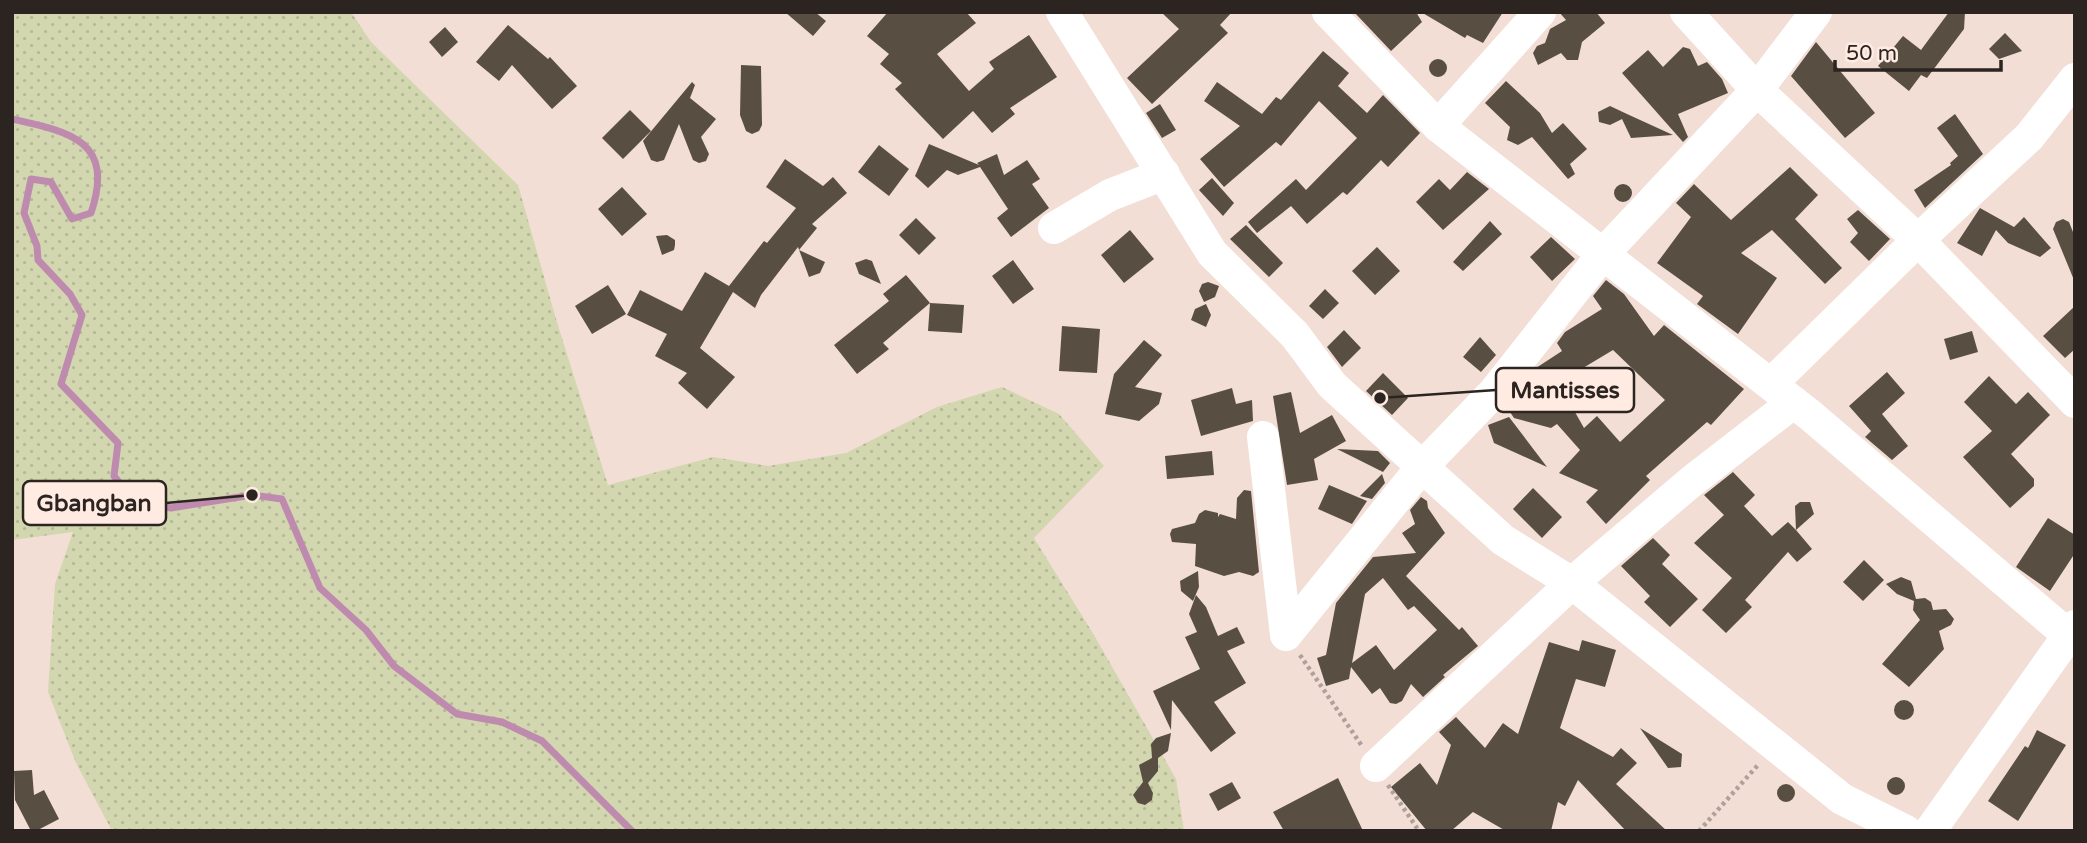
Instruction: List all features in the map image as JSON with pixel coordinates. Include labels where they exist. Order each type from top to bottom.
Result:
[{"type":"street","points":[[1062,12],[1212,253],[1295,335],[1332,385],[1503,540],[1572,583],[1842,799],[1906,831]]},
{"type":"street","points":[[1328,12],[1438,126],[1782,393],[2068,643],[1930,831]]},
{"type":"street","points":[[1438,126],[1540,12]]},
{"type":"street","points":[[1686,12],[1757,90],[1918,240],[2075,402]]},
{"type":"street","points":[[1286,635],[1421,468],[1496,391],[1603,254],[1757,90],[1816,12]]},
{"type":"street","points":[[1376,766],[1572,583],[1692,481],[1782,393],[1918,240],[2029,137],[2075,79]]},
{"type":"street","points":[[1054,228],[1110,195],[1164,174]]},
{"type":"street","points":[[1263,437],[1286,635]]},
{"type":"path","points":[[1286,635],[1419,831]]},
{"type":"path","points":[[1699,831],[1775,746]]},
{"type":"green space","points":[[12,12],[351,12],[371,42],[518,185],[556,319],[608,485],[713,457],[768,466],[846,453],[937,407],[1002,387],[1059,414],[1104,466],[1034,538],[1094,635],[1176,779],[1184,831],[112,831],[76,763],[48,692],[55,584],[73,532],[12,540]]},
{"type":"building","points":[[785,12],[815,12],[826,21],[813,36]]},
{"type":"building","points":[[888,12],[966,12],[976,23],[937,54],[969,91],[994,69],[989,62],[1029,35],[1057,77],[1010,108],[1015,114],[992,133],[973,111],[943,139],[895,89],[902,83],[880,64],[889,54],[867,36]]},
{"type":"building","points":[[1161,12],[1232,12],[1220,25],[1228,33],[1152,104],[1127,78],[1179,29]]},
{"type":"building","points":[[1354,12],[1416,12],[1422,22],[1391,51]]},
{"type":"building","points":[[1421,12],[1503,12],[1483,43],[1467,35],[1465,38]]},
{"type":"building","points":[[1559,12],[1596,12],[1605,23],[1582,42],[1578,60],[1567,60],[1561,53],[1538,65],[1533,53],[1537,46],[1545,43],[1550,29],[1566,20]]},
{"type":"building","points":[[1949,12],[1965,12],[1964,29],[1927,78],[1921,75],[1909,91],[1878,66],[1903,36],[1921,50]]},
{"type":"building","points":[[508,25],[548,59],[550,57],[577,86],[552,109],[512,65],[499,81],[476,62]]},
{"type":"building","points":[[445,27],[458,42],[442,57],[429,42]]},
{"type":"building","points":[[2005,33],[2022,51],[1999,59],[1989,49]]},
{"type":"building","points":[[1816,42],[1875,113],[1845,138],[1791,76]]},
{"type":"building","points":[[1683,47],[1690,49],[1698,66],[1707,62],[1722,79],[1728,93],[1678,114],[1688,137],[1683,142],[1622,73],[1648,50],[1663,67]]},
{"type":"building","points":[[1323,51],[1349,73],[1338,86],[1367,113],[1383,95],[1420,133],[1388,167],[1381,160],[1347,195],[1343,192],[1307,224],[1291,206],[1257,233],[1248,222],[1296,179],[1306,190],[1357,138],[1319,101],[1281,146],[1276,142],[1224,187],[1200,159],[1240,126],[1204,101],[1217,82],[1262,114],[1276,97],[1281,100]]},
{"type":"building","points":[[1438,59],[1444,62],[1447,68],[1444,74],[1438,77],[1432,74],[1429,68],[1432,62]]},
{"type":"building","points":[[741,65],[761,66],[762,125],[759,131],[752,134],[746,131],[740,115]]},
{"type":"building","points":[[1506,81],[1540,113],[1552,133],[1563,123],[1587,149],[1570,164],[1575,174],[1568,179],[1532,137],[1518,145],[1507,140],[1510,127],[1485,103]]},
{"type":"building","points":[[692,82],[695,85],[690,98],[716,119],[701,137],[709,154],[706,161],[699,163],[693,160],[679,124],[664,160],[651,160],[643,141]]},
{"type":"building","points":[[1160,104],[1176,130],[1162,138],[1146,113]]},
{"type":"building","points":[[1610,106],[1673,135],[1631,138],[1622,119],[1610,125],[1599,122],[1598,112]]},
{"type":"building","points":[[630,110],[651,131],[623,159],[602,138]]},
{"type":"building","points":[[1955,114],[1983,154],[1925,208],[1914,190],[1951,165],[1958,156],[1937,128]]},
{"type":"building","points":[[929,144],[979,165],[977,163],[997,154],[1004,175],[1027,160],[1040,179],[1032,184],[1049,208],[1011,237],[997,218],[1008,209],[980,167],[958,175],[947,170],[928,188],[915,176]]},
{"type":"building","points":[[879,145],[909,169],[889,196],[858,172]]},
{"type":"building","points":[[785,159],[823,186],[833,177],[847,193],[812,224],[817,228],[799,250],[798,247],[761,295],[755,308],[733,292],[700,348],[735,377],[707,409],[678,383],[687,373],[655,356],[667,334],[627,315],[640,290],[682,311],[705,272],[729,286],[764,241],[767,243],[796,208],[766,187]]},
{"type":"building","points":[[1790,167],[1818,195],[1795,219],[1842,268],[1825,284],[1772,230],[1741,253],[1777,278],[1738,334],[1697,304],[1703,296],[1657,263],[1691,217],[1676,203],[1694,184],[1731,220]]},
{"type":"building","points":[[1467,172],[1489,189],[1443,230],[1416,202],[1439,179],[1450,190]]},
{"type":"building","points":[[1212,178],[1234,203],[1223,216],[1199,190]]},
{"type":"building","points":[[1619,184],[1627,184],[1632,193],[1630,200],[1619,202],[1614,197],[1614,189]]},
{"type":"building","points":[[622,187],[647,214],[622,236],[598,209]]},
{"type":"building","points":[[1980,208],[2014,227],[2024,217],[2051,248],[2040,257],[2008,243],[1996,230],[1982,256],[1957,243]]},
{"type":"building","points":[[1858,210],[1890,239],[1869,261],[1850,242],[1858,233],[1847,219]]},
{"type":"building","points":[[916,218],[936,238],[919,255],[899,235]]},
{"type":"building","points":[[2063,219],[2069,222],[2075,237],[2074,280],[2053,229],[2056,222]]},
{"type":"building","points":[[1490,221],[1502,234],[1463,271],[1453,262]]},
{"type":"building","points":[[1246,225],[1283,263],[1269,277],[1230,239]]},
{"type":"building","points":[[1130,230],[1154,259],[1124,283],[1101,255]]},
{"type":"building","points":[[667,235],[675,240],[674,250],[662,255],[656,236]]},
{"type":"building","points":[[1551,237],[1575,259],[1552,281],[1530,257]]},
{"type":"building","points":[[1377,247],[1400,271],[1375,295],[1352,271]]},
{"type":"building","points":[[799,250],[825,262],[820,273],[809,277]]},
{"type":"building","points":[[866,259],[872,261],[881,284],[859,274],[855,263]]},
{"type":"building","points":[[1013,260],[1034,289],[1013,304],[992,276]]},
{"type":"building","points":[[906,275],[930,303],[883,343],[889,349],[857,374],[834,345],[889,301],[883,294]]},
{"type":"building","points":[[1606,280],[1624,294],[1654,336],[1664,325],[1744,389],[1711,425],[1707,422],[1646,476],[1650,480],[1606,524],[1586,502],[1598,490],[1559,473],[1580,450],[1557,424],[1551,428],[1514,418],[1506,406],[1536,368],[1562,351],[1557,343],[1565,332],[1602,309],[1593,296]],"holes":[[[1613,350],[1665,400],[1620,442],[1597,416],[1584,428],[1567,398],[1573,384],[1573,374]]]},
{"type":"building","points":[[1208,282],[1219,286],[1215,297],[1204,302],[1199,291],[1202,284]]},
{"type":"building","points":[[608,285],[626,314],[592,334],[575,306]]},
{"type":"building","points":[[1325,289],[1339,303],[1323,319],[1309,306]]},
{"type":"building","points":[[930,303],[964,305],[962,333],[928,331]]},
{"type":"building","points":[[1206,304],[1211,315],[1206,327],[1191,320],[1195,309]]},
{"type":"building","points":[[2075,306],[2075,349],[2065,358],[2043,336]]},
{"type":"building","points":[[1062,326],[1100,329],[1097,373],[1059,371]]},
{"type":"building","points":[[1344,330],[1361,348],[1342,367],[1327,347]]},
{"type":"building","points":[[1972,331],[1978,352],[1950,360],[1944,339]]},
{"type":"building","points":[[1480,337],[1496,355],[1481,372],[1463,357]]},
{"type":"building","points":[[1144,340],[1162,355],[1135,387],[1162,393],[1159,404],[1139,421],[1105,414],[1114,374]]},
{"type":"building","points":[[1887,372],[1905,393],[1882,414],[1908,446],[1892,460],[1865,437],[1871,431],[1849,406]]},
{"type":"building","points":[[1383,373],[1408,398],[1392,415],[1366,391]]},
{"type":"building","points":[[1989,376],[2016,404],[2028,392],[2050,415],[2011,454],[2034,479],[2034,486],[2010,508],[1963,457],[1992,431],[1964,402]]},
{"type":"building","points":[[1232,388],[1236,404],[1252,400],[1253,421],[1201,436],[1191,400]]},
{"type":"building","points":[[1291,392],[1300,433],[1332,415],[1346,441],[1314,459],[1318,480],[1287,485],[1273,396]]},
{"type":"building","points":[[1509,417],[1547,467],[1494,443],[1488,425]]},
{"type":"building","points":[[1337,449],[1378,451],[1390,463],[1383,472]]},
{"type":"building","points":[[1212,451],[1214,475],[1167,479],[1165,456]]},
{"type":"building","points":[[1733,472],[1755,495],[1744,506],[1772,536],[1788,522],[1812,549],[1797,562],[1788,552],[1745,600],[1752,607],[1726,633],[1702,610],[1732,578],[1694,543],[1724,515],[1704,495]]},
{"type":"building","points":[[1382,474],[1385,483],[1372,499],[1360,496]]},
{"type":"building","points":[[1329,485],[1367,501],[1352,524],[1318,509]]},
{"type":"building","points":[[1533,488],[1562,517],[1542,538],[1513,509]]},
{"type":"building","points":[[1244,490],[1251,491],[1259,572],[1253,576],[1239,572],[1224,576],[1195,566],[1196,544],[1172,542],[1172,529],[1195,523],[1199,514],[1205,510],[1218,513],[1218,517],[1220,514],[1236,519],[1237,498]]},
{"type":"building","points":[[1421,497],[1427,501],[1428,508],[1445,533],[1406,576],[1459,630],[1462,627],[1478,646],[1443,675],[1445,677],[1423,697],[1411,684],[1402,701],[1390,703],[1380,688],[1372,694],[1351,667],[1349,679],[1326,686],[1317,658],[1326,655],[1336,603],[1373,557],[1416,553],[1402,533],[1415,524],[1410,510]],"holes":[[[1383,578],[1408,610],[1414,606],[1437,630],[1394,670],[1376,645],[1352,663],[1365,594]]]},
{"type":"building","points":[[1800,502],[1810,502],[1814,514],[1796,530],[1795,506]]},
{"type":"building","points":[[2048,518],[2075,535],[2075,553],[2050,591],[2016,567]]},
{"type":"building","points":[[1653,538],[1670,555],[1662,564],[1698,599],[1670,627],[1644,602],[1650,596],[1621,566]]},
{"type":"building","points":[[1864,560],[1884,580],[1863,601],[1843,582]]},
{"type":"building","points":[[1198,571],[1199,587],[1193,601],[1181,591],[1180,581]]},
{"type":"building","points":[[1901,577],[1911,581],[1916,599],[1925,598],[1931,602],[1933,610],[1946,609],[1954,619],[1951,625],[1939,631],[1944,649],[1909,687],[1882,664],[1920,620],[1913,610],[1914,601],[1897,594],[1886,584]]},
{"type":"building","points":[[1196,595],[1206,607],[1218,636],[1237,627],[1245,643],[1227,651],[1246,683],[1214,702],[1236,733],[1211,752],[1172,700],[1171,730],[1153,691],[1200,669],[1185,637],[1197,632],[1189,614]]},
{"type":"building","points":[[1582,640],[1616,650],[1605,687],[1576,679],[1560,728],[1613,757],[1621,748],[1637,763],[1616,784],[1667,831],[1626,831],[1578,780],[1565,806],[1558,802],[1551,831],[1506,831],[1473,812],[1451,831],[1427,831],[1391,787],[1420,763],[1437,785],[1451,745],[1439,732],[1456,717],[1485,748],[1503,723],[1518,734],[1549,642],[1579,651]]},
{"type":"building","points":[[1904,700],[1911,703],[1914,710],[1911,717],[1904,720],[1897,717],[1894,710],[1897,703]]},
{"type":"building","points":[[1640,728],[1682,754],[1681,767],[1668,768]]},
{"type":"building","points":[[2037,730],[2066,745],[2018,821],[1988,801],[2025,746],[2028,748]]},
{"type":"building","points":[[1171,733],[1168,751],[1158,758],[1158,771],[1148,783],[1153,793],[1152,800],[1145,805],[1138,803],[1133,795],[1143,782],[1139,765],[1152,758],[1151,744],[1156,738]]},
{"type":"building","points":[[32,770],[34,795],[44,790],[59,819],[36,831],[31,831],[15,800],[14,771]]},
{"type":"building","points":[[1892,777],[1900,777],[1905,786],[1903,793],[1892,795],[1887,790],[1887,782]]},
{"type":"building","points":[[1338,778],[1363,831],[1284,831],[1273,812]]},
{"type":"building","points":[[1232,782],[1241,798],[1218,811],[1209,794]]},
{"type":"building","points":[[1782,784],[1790,784],[1795,793],[1793,800],[1782,802],[1777,797],[1777,789]]},
{"type":"waterway","points":[[12,119],[69,135],[83,144],[92,155],[97,170],[97,189],[91,213],[72,219],[51,182],[31,179],[24,213],[37,246],[38,260],[70,294],[82,315],[61,384],[118,443],[114,476],[133,500],[171,508],[252,495],[282,499],[320,588],[366,630],[394,666],[457,714],[502,722],[542,741],[632,831]]},
{"type":"place","name":"Mantisses","points":[[1380,398]]},
{"type":"place","name":"Gbangban","points":[[252,495]]}]
